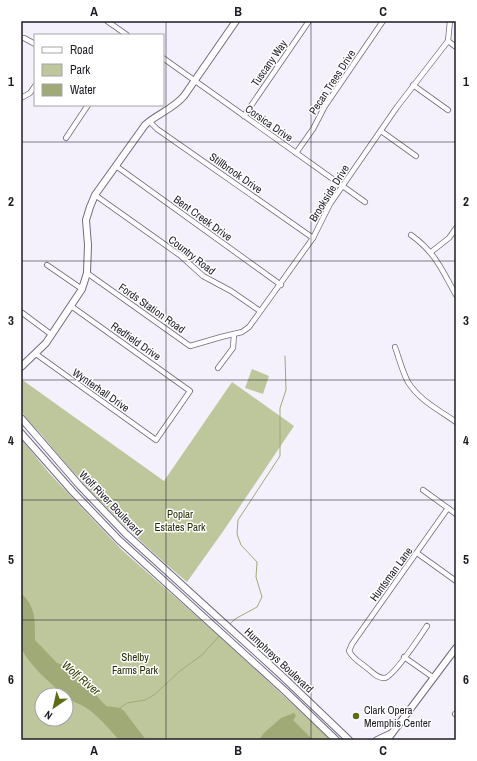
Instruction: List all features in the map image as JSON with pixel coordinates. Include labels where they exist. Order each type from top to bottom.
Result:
[{"type":"main road","points":[[21,367],[36,354],[52,335],[82,289],[87,273],[88,245],[86,220],[95,195],[149,121],[175,105],[236,21]]},
{"type":"main road","name":"Wolf River Boulevard","points":[[21,418],[80,486],[126,534],[194,596]]},
{"type":"main road","name":"Wolf River Boulevard","points":[[21,433],[73,492],[119,540],[187,602]]},
{"type":"main road","name":"Humphreys Boulevard","points":[[194,596],[349,740]]},
{"type":"main road","name":"Humphreys Boulevard","points":[[187,602],[336,740]]},
{"type":"main road","points":[[387,740],[456,648]]},
{"type":"main road","points":[[377,740],[395,731]]},
{"type":"main road","points":[[390,740],[395,731]]},
{"type":"main road","points":[[343,735],[352,740]]},
{"type":"street","points":[[108,21],[126,34]]},
{"type":"street","name":"Tuscany Way","points":[[244,116],[309,21]]},
{"type":"street","name":"Pecan Trees Drive","points":[[296,153],[313,129],[325,106],[384,21]]},
{"type":"street","points":[[450,21],[448,41],[456,47]]},
{"type":"street","points":[[21,38],[34,44]]},
{"type":"street","name":"Brookside Drive","points":[[234,334],[247,330],[281,285],[313,238],[328,208],[343,186],[413,85],[448,41]]},
{"type":"street","name":"Corsica Drive","points":[[164,59],[365,202]]},
{"type":"street","points":[[413,85],[448,110]]},
{"type":"street","points":[[21,98],[30,93],[34,87]]},
{"type":"street","points":[[66,138],[87,106]]},
{"type":"street","name":"Stillbrook Drive","points":[[149,121],[157,129],[313,238]]},
{"type":"street","points":[[381,131],[416,156]]},
{"type":"street","name":"Bent Creek Drive","points":[[116,166],[281,285]]},
{"type":"street","name":"Country Road","points":[[95,195],[182,256],[203,276],[231,291],[260,311]]},
{"type":"street","points":[[431,252],[449,238],[456,228]]},
{"type":"street","points":[[411,235],[431,252],[456,294]]},
{"type":"street","points":[[47,265],[82,289]]},
{"type":"street","name":"Fords Station Road","points":[[87,273],[190,346],[234,334]]},
{"type":"street","name":"Redfield Drive","points":[[71,306],[190,391],[156,440]]},
{"type":"street","points":[[21,312],[52,335]]},
{"type":"street","points":[[218,368],[233,348],[234,334]]},
{"type":"street","points":[[395,347],[405,376],[414,390],[422,398],[456,421]]},
{"type":"street","name":"Wynterhall Drive","points":[[36,354],[156,440]]},
{"type":"street","points":[[423,490],[456,514]]},
{"type":"street","name":"Huntsman Lane","points":[[404,657],[390,676],[382,678],[361,664],[349,651],[352,644],[448,508]]},
{"type":"street","points":[[417,553],[456,581]]},
{"type":"street","points":[[427,626],[404,657],[434,678]]},
{"type":"green space","points":[[252,369],[269,376],[263,394],[245,388]]},
{"type":"green space","name":"Poplar Estates Park","points":[[21,379],[164,481],[232,382],[294,426],[187,582],[147,547],[110,511],[74,473],[26,418],[20,405]]},
{"type":"green space","name":"Shelby Farms Park","points":[[21,439],[50,474],[122,550],[228,644],[331,740],[21,740]]},
{"type":"water","points":[[21,593],[30,604],[34,615],[35,640],[57,663],[70,667],[106,706],[120,708],[124,711],[146,740],[119,740],[90,710],[74,702],[74,687],[55,687],[35,668],[21,648]]},
{"type":"water","points":[[294,713],[296,716],[293,720],[313,740],[259,740],[264,733],[281,718]]},
{"type":"waterway","points":[[229,625],[235,619],[257,607],[262,597],[256,577],[257,562],[241,545],[237,534],[238,520],[280,456],[280,408],[286,390],[285,356]]},
{"type":"waterway","points":[[120,708],[127,703],[145,700],[154,695],[181,670],[202,655],[220,635]]},
{"type":"place","name":"Clark Opera Memphis Center","points":[[356,716]]},
{"type":"water label","name":"Wolf River","points":[[81,678]]}]
